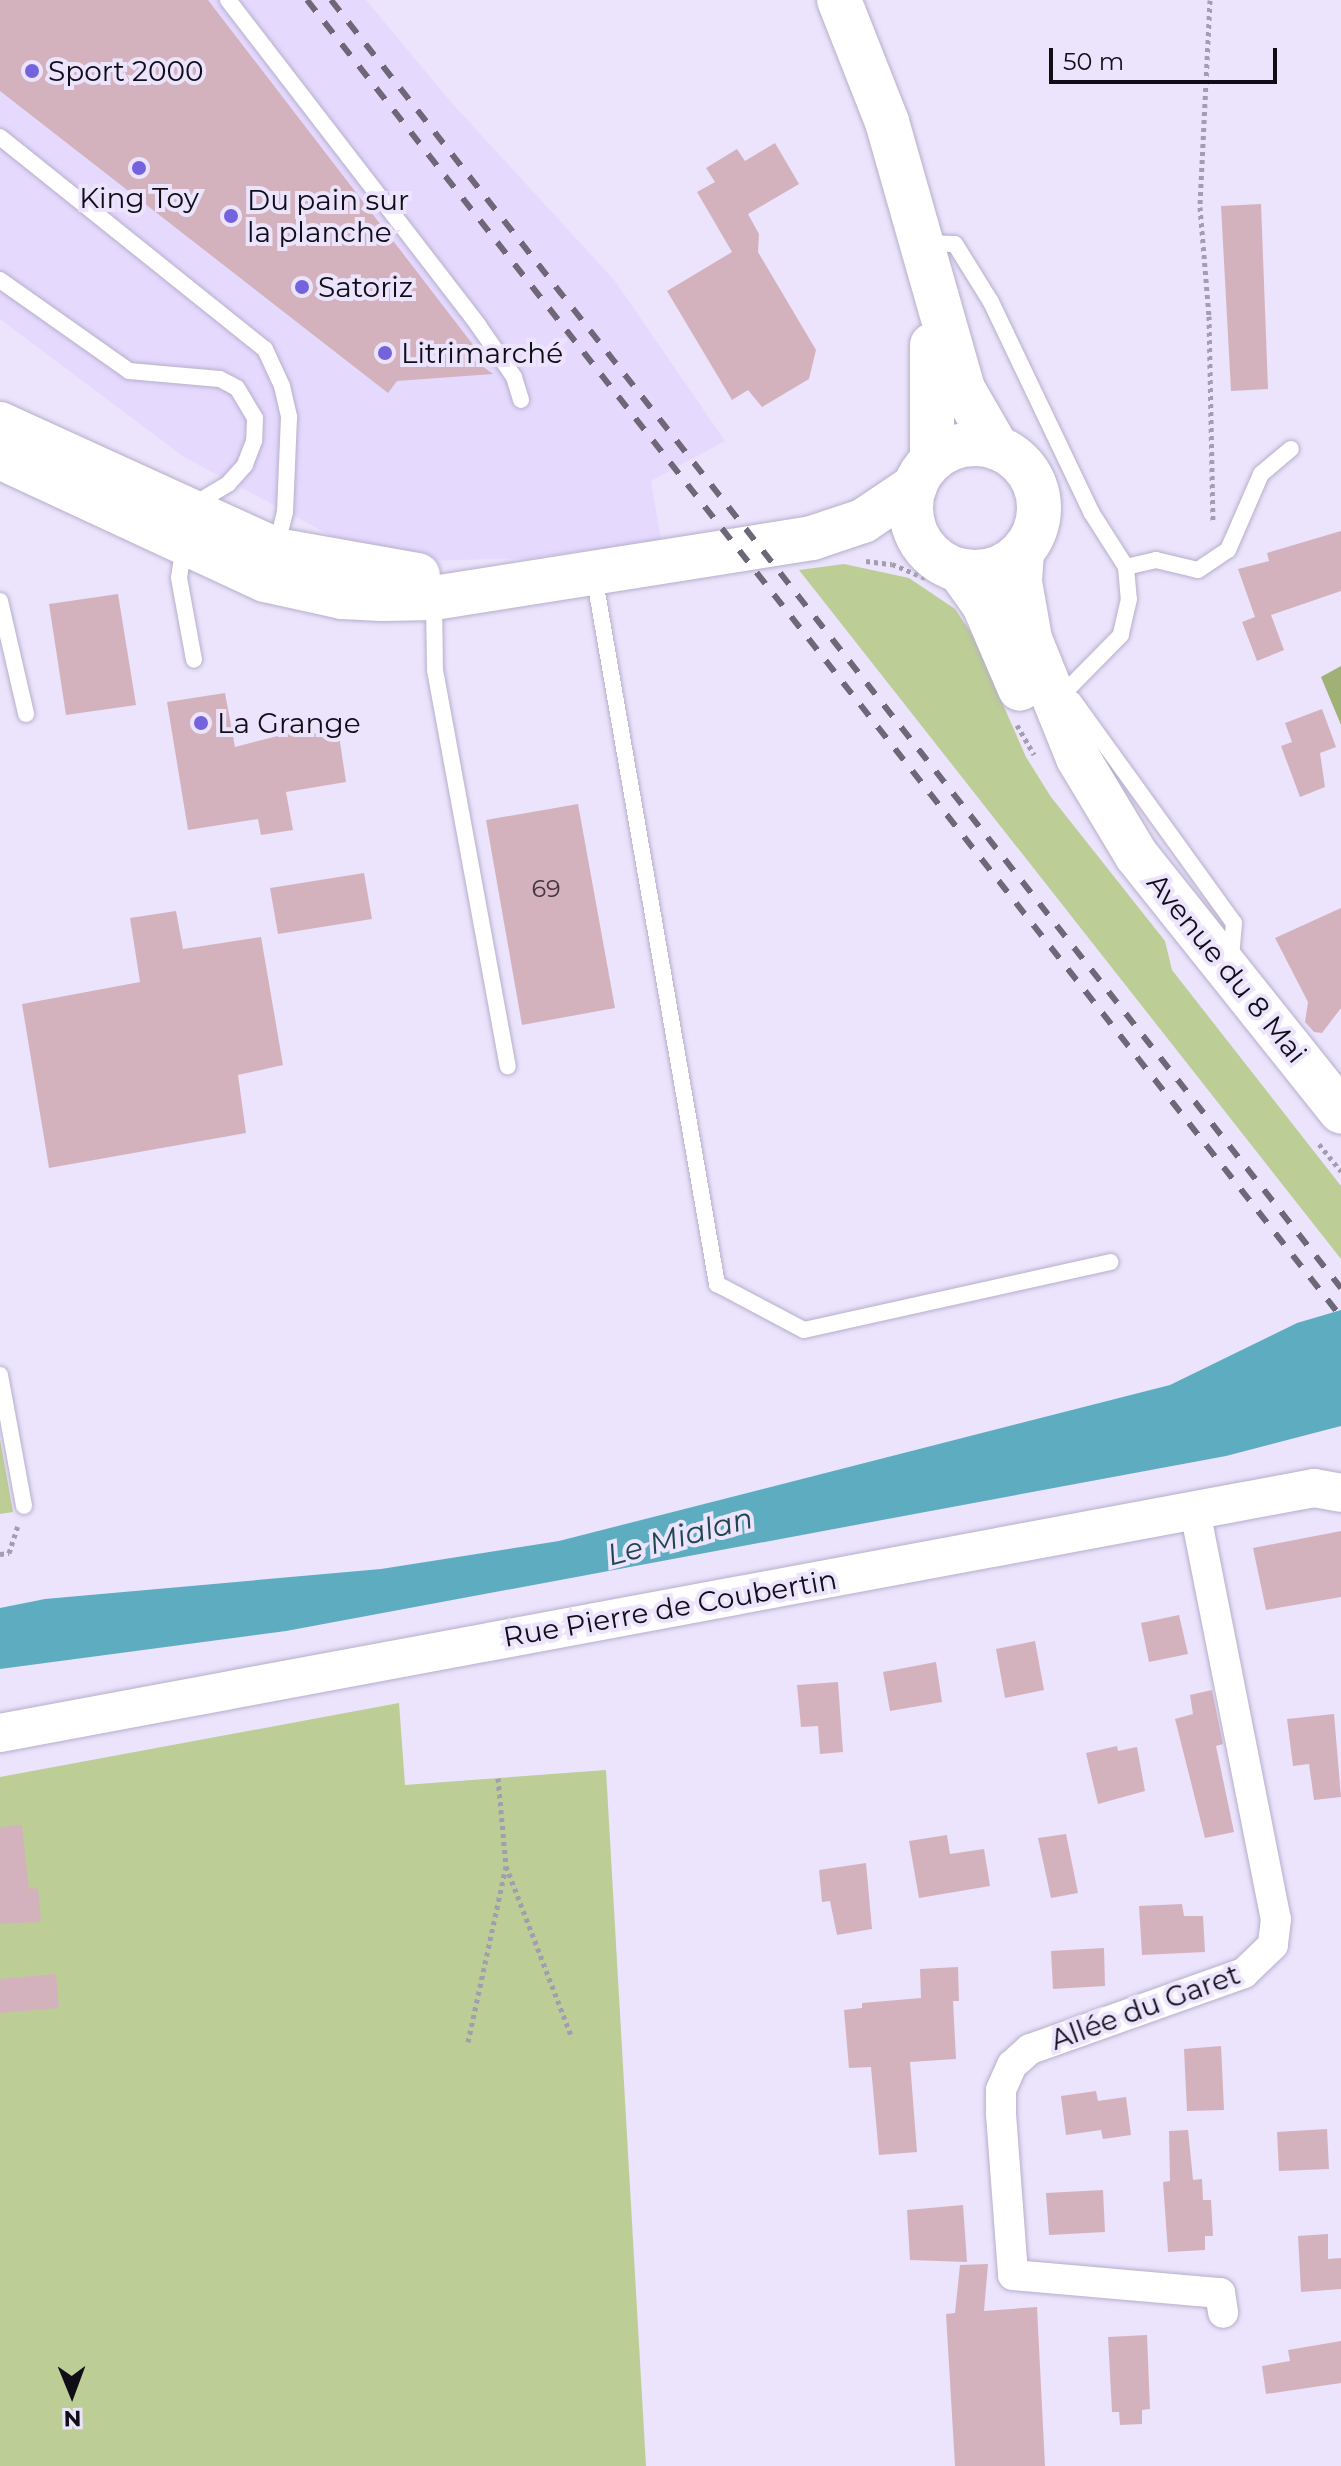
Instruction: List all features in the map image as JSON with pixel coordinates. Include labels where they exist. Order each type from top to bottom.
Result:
[{"type":"main road","points":[[839,0],[887,122],[963,389],[997,448]]},
{"type":"main road","points":[[919,243],[935,381],[923,473],[911,513],[943,560],[984,605],[1030,714],[1062,770],[1137,856]]},
{"type":"main road","points":[[0,424],[181,527]]},
{"type":"main road","points":[[0,457],[270,565],[323,562],[434,588],[581,575],[812,538],[863,521],[963,445],[997,448],[1017,460],[1036,488],[1038,522],[1022,552],[1000,567],[812,538]]},
{"type":"main road","points":[[1022,552],[1023,610],[1060,697],[1078,758],[1137,856]]},
{"type":"main road","name":"Avenue du 8 Mai","points":[[1137,856],[1229,974],[1333,1093]]},
{"type":"street","name":"Rue Pierre de Coubertin","points":[[0,1733],[1314,1488],[1341,1493]]},
{"type":"street","name":"Allée du Garet","points":[[1195,1511],[1276,1919],[1273,1945],[1244,1973],[1030,2049],[1012,2065],[1001,2090],[1001,2114],[1013,2275],[1220,2293],[1223,2313]]},
{"type":"lane","points":[[228,0],[478,325],[514,377],[521,400]]},
{"type":"lane","points":[[0,137],[265,349],[289,417],[285,512],[270,565]]},
{"type":"lane","points":[[919,243],[955,244],[991,302],[1091,512],[1126,567],[1129,599],[1121,635],[1060,697],[1234,923],[1229,974]]},
{"type":"lane","points":[[0,280],[129,371],[220,379],[250,403],[254,441],[245,465],[181,527],[179,578],[194,660]]},
{"type":"lane","points":[[1126,567],[1156,560],[1198,570],[1228,550],[1261,474],[1291,449]]},
{"type":"lane","points":[[581,575],[717,1284],[804,1330],[1111,1262]]},
{"type":"lane","points":[[434,588],[435,670],[508,1066]]},
{"type":"lane","points":[[0,601],[26,714]]},
{"type":"lane","points":[[0,1375],[24,1506]]},
{"type":"path","points":[[1198,570],[1211,543],[1215,500],[1200,207],[1210,0]]},
{"type":"path","points":[[0,1554],[9,1553],[24,1506]]},
{"type":"path","points":[[498,1778],[506,1866],[572,2038]]},
{"type":"path","points":[[468,2042],[506,1866]]},
{"type":"shaded area","points":[[0,0],[366,0],[450,101],[615,281],[725,441],[651,481],[661,540],[532,558],[425,561],[354,548],[184,457],[0,319]]},
{"type":"green space","points":[[844,564],[909,578],[955,609],[972,634],[1026,757],[1051,797],[1165,941],[1172,970],[1341,1186],[1341,1259],[799,570]]},
{"type":"green space","points":[[1341,666],[1341,725],[1321,677]]},
{"type":"green space","points":[[0,1439],[13,1512],[0,1514]]},
{"type":"green space","points":[[399,1703],[405,1785],[606,1770],[646,2466],[0,2466],[0,1777]]},
{"type":"water","name":"Le Mialan","points":[[1341,1310],[1341,1426],[1226,1456],[286,1631],[0,1669],[0,1608],[45,1599],[381,1569],[559,1541],[1170,1385],[1297,1323]]},
{"type":"building","points":[[0,0],[208,0],[474,346],[467,355],[493,374],[397,381],[388,393],[0,91]]},
{"type":"building","points":[[775,143],[799,184],[748,214],[759,234],[758,252],[816,350],[809,379],[762,407],[748,390],[732,400],[667,291],[732,252],[697,192],[715,182],[706,168],[737,149],[745,161]]},
{"type":"building","points":[[1261,204],[1268,389],[1231,391],[1221,206]]},
{"type":"building","points":[[1341,531],[1341,591],[1271,615],[1284,650],[1257,661],[1242,622],[1255,617],[1238,569],[1269,561],[1267,553]]},
{"type":"building","points":[[118,594],[136,705],[66,715],[49,604]]},
{"type":"building","points":[[225,693],[235,747],[312,727],[313,734],[338,729],[346,782],[286,792],[293,830],[261,835],[258,819],[188,830],[167,702]]},
{"type":"building","points":[[1322,709],[1336,747],[1320,753],[1325,787],[1300,797],[1281,746],[1292,742],[1285,723]]},
{"type":"building","points":[[578,804],[615,1008],[522,1025],[486,820]]},
{"type":"building","points":[[364,873],[372,919],[278,934],[270,888]]},
{"type":"building","points":[[1341,908],[1341,1008],[1322,1033],[1314,1032],[1305,1022],[1308,1002],[1275,938]]},
{"type":"building","points":[[176,911],[183,949],[261,937],[283,1065],[238,1075],[246,1133],[49,1168],[22,1004],[140,982],[130,918]]},
{"type":"building","points":[[1341,1531],[1341,1597],[1266,1610],[1253,1548]]},
{"type":"building","points":[[1179,1615],[1188,1654],[1149,1662],[1141,1623]]},
{"type":"building","points":[[1035,1641],[1044,1690],[1005,1698],[996,1649]]},
{"type":"building","points":[[936,1662],[942,1702],[890,1711],[883,1672]]},
{"type":"building","points":[[838,1682],[843,1752],[820,1754],[818,1726],[801,1727],[797,1685]]},
{"type":"building","points":[[1212,1690],[1223,1744],[1216,1746],[1234,1832],[1205,1838],[1175,1719],[1193,1714],[1190,1695]]},
{"type":"building","points":[[1334,1714],[1341,1797],[1314,1800],[1309,1764],[1293,1766],[1287,1719]]},
{"type":"building","points":[[1117,1746],[1118,1751],[1137,1747],[1145,1791],[1098,1804],[1086,1753]]},
{"type":"building","points":[[22,1825],[29,1889],[38,1888],[41,1922],[0,1924],[0,1827]]},
{"type":"building","points":[[1066,1834],[1078,1893],[1051,1898],[1038,1838]]},
{"type":"building","points":[[947,1835],[950,1854],[984,1849],[990,1886],[919,1898],[909,1841]]},
{"type":"building","points":[[866,1863],[872,1929],[837,1935],[830,1901],[822,1902],[819,1870]]},
{"type":"building","points":[[1182,1904],[1184,1916],[1203,1916],[1205,1952],[1142,1955],[1139,1906]]},
{"type":"building","points":[[1104,1948],[1105,1986],[1053,1989],[1051,1951]]},
{"type":"building","points":[[958,1967],[959,2001],[953,2001],[956,2059],[910,2062],[917,2152],[879,2155],[871,2067],[849,2068],[844,2010],[862,2008],[862,2003],[921,1998],[920,1969]]},
{"type":"building","points":[[56,1974],[59,2008],[0,2013],[0,1979]]},
{"type":"building","points":[[1221,2046],[1224,2110],[1187,2111],[1184,2049]]},
{"type":"building","points":[[1096,2091],[1098,2101],[1126,2097],[1131,2135],[1103,2139],[1101,2130],[1066,2135],[1061,2096]]},
{"type":"building","points":[[1327,2129],[1329,2169],[1279,2171],[1277,2132]]},
{"type":"building","points":[[1188,2130],[1193,2180],[1202,2179],[1203,2200],[1211,2200],[1213,2236],[1205,2236],[1205,2250],[1168,2252],[1163,2182],[1170,2181],[1169,2131]]},
{"type":"building","points":[[1103,2190],[1105,2232],[1049,2235],[1046,2193]]},
{"type":"building","points":[[963,2205],[967,2262],[910,2260],[907,2210]]},
{"type":"building","points":[[1328,2234],[1328,2259],[1341,2258],[1341,2289],[1301,2292],[1298,2236]]},
{"type":"building","points":[[988,2264],[984,2311],[1037,2307],[1045,2466],[955,2466],[946,2314],[955,2313],[960,2265]]},
{"type":"building","points":[[1147,2335],[1150,2409],[1142,2410],[1142,2424],[1120,2425],[1119,2412],[1112,2412],[1108,2337]]},
{"type":"building","points":[[1341,2341],[1341,2383],[1266,2394],[1262,2366],[1290,2361],[1288,2350]]},
{"type":"railway","points":[[307,0],[1341,1317]]},
{"type":"railway","points":[[331,0],[1341,1288]]},
{"type":"place","name":"Sport 2000","points":[[32,71]]},
{"type":"place","name":"King Toy","points":[[139,168]]},
{"type":"place","name":"Du pain sur la planche","points":[[231,216]]},
{"type":"place","name":"Satoriz","points":[[302,287]]},
{"type":"place","name":"Litrimarché","points":[[385,353]]},
{"type":"place","name":"La Grange","points":[[201,723]]}]
